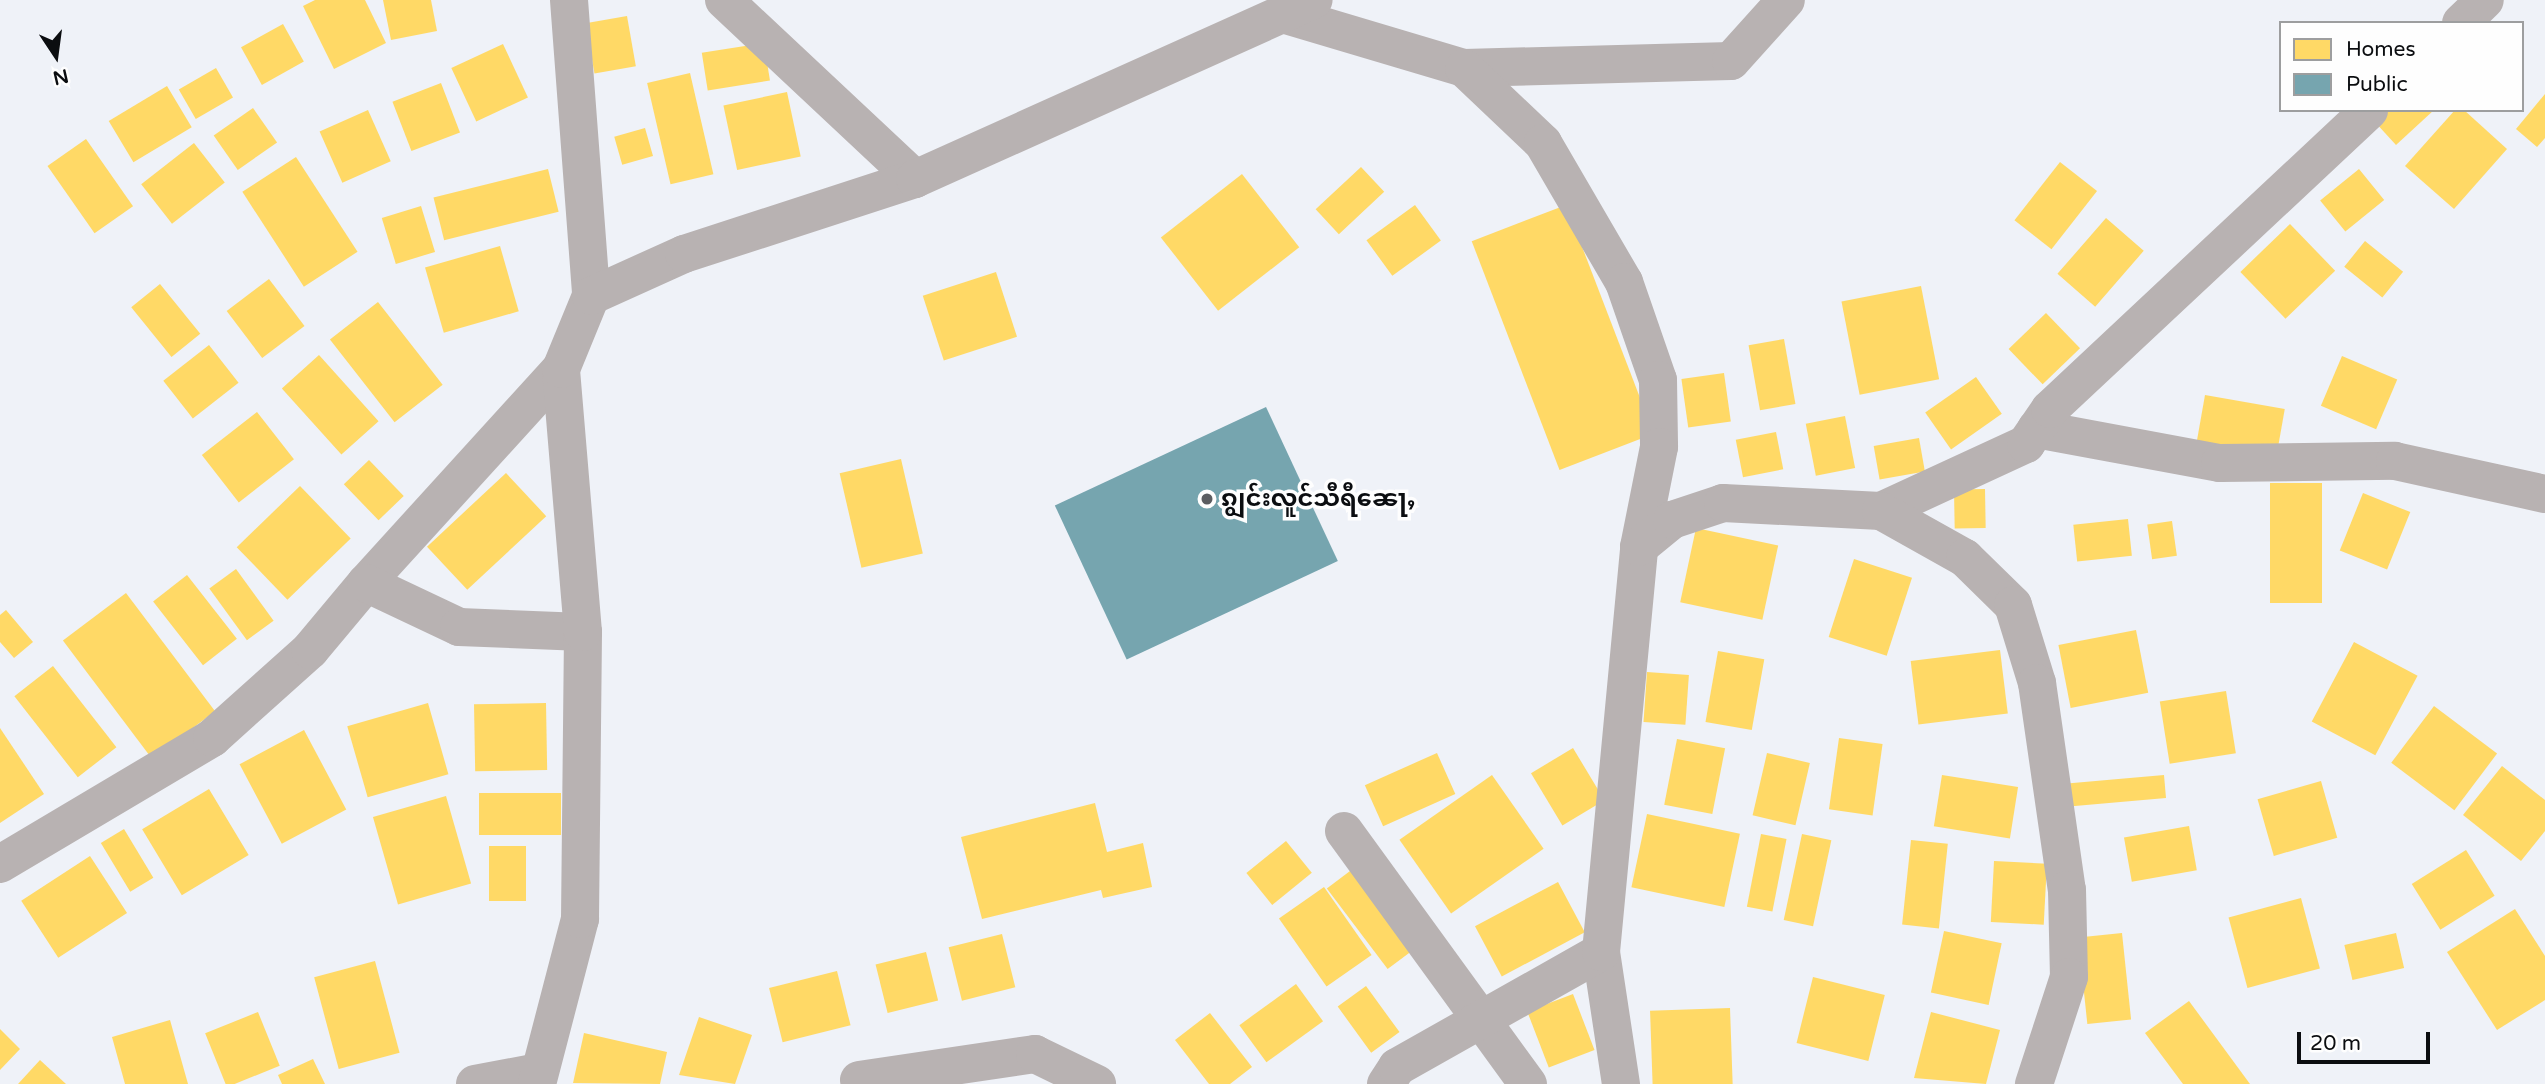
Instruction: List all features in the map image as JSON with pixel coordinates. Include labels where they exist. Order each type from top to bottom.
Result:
[{"type":"street","points":[[0,864],[212,738],[310,650],[366,583],[561,369],[591,296],[569,0]]},
{"type":"street","points":[[724,0],[915,179]]},
{"type":"street","points":[[591,296],[719,242],[915,179],[1300,8],[1464,68],[1731,61],[1786,0]]},
{"type":"street","points":[[2463,21],[2485,0]]},
{"type":"street","points":[[1464,68],[1543,144],[1624,282],[1658,380],[1659,447],[1639,547],[1601,952],[1621,1084]]},
{"type":"street","points":[[1881,511],[2026,444],[2036,429],[2367,112]]},
{"type":"street","points":[[475,1084],[538,1078],[580,919],[583,632],[561,369]]},
{"type":"street","points":[[2036,429],[2220,463],[2395,461],[2545,494]]},
{"type":"street","points":[[1639,547],[1672,520],[1723,503],[1881,511],[1965,558],[2013,604],[2037,684],[2067,890],[2070,977],[2034,1084]]},
{"type":"street","points":[[366,583],[460,627],[583,632]]},
{"type":"street","points":[[1344,831],[1528,1084]]},
{"type":"street","points":[[1386,1084],[1397,1067],[1601,952]]},
{"type":"street","points":[[859,1080],[1035,1054],[1097,1084]]},
{"type":"building: Homes","points":[[315,0],[365,0],[386,43],[334,69],[303,6]]},
{"type":"building: Homes","points":[[383,0],[431,0],[437,31],[391,40]]},
{"type":"building: Homes","points":[[627,16],[636,66],[594,74],[586,23]]},
{"type":"building: Homes","points":[[283,24],[304,62],[262,85],[241,47]]},
{"type":"building: Homes","points":[[764,43],[770,81],[708,90],[702,53]]},
{"type":"building: Homes","points":[[503,44],[528,97],[476,122],[451,68]]},
{"type":"building: Homes","points":[[216,68],[233,97],[196,119],[179,90]]},
{"type":"building: Homes","points":[[690,73],[713,174],[671,184],[647,83]]},
{"type":"building: Homes","points":[[441,83],[460,132],[411,151],[392,102]]},
{"type":"building: Homes","points":[[167,86],[192,127],[133,162],[109,121]]},
{"type":"building: Homes","points":[[787,92],[801,157],[737,170],[723,106]]},
{"type":"building: Homes","points":[[2545,94],[2545,138],[2537,147],[2516,129]]},
{"type":"building: Homes","points":[[253,108],[277,142],[238,170],[214,136]]},
{"type":"building: Homes","points":[[368,110],[391,161],[342,183],[320,132]]},
{"type":"building: Homes","points":[[2384,112],[2432,112],[2396,145],[2374,121]]},
{"type":"building: Homes","points":[[2453,112],[2466,112],[2507,149],[2454,209],[2405,166]]},
{"type":"building: Homes","points":[[645,128],[653,156],[622,165],[614,137]]},
{"type":"building: Homes","points":[[86,139],[133,206],[95,233],[47,166]]},
{"type":"building: Homes","points":[[194,143],[225,182],[172,224],[141,184]]},
{"type":"building: Homes","points":[[296,157],[358,252],[304,287],[242,192]]},
{"type":"building: Homes","points":[[2060,162],[2097,191],[2051,249],[2014,220]]},
{"type":"building: Homes","points":[[1361,167],[1384,192],[1339,234],[1316,209]]},
{"type":"building: Homes","points":[[548,169],[559,212],[444,240],[434,198]]},
{"type":"building: Homes","points":[[2359,169],[2384,200],[2345,232],[2320,200]]},
{"type":"building: Homes","points":[[1242,174],[1299,247],[1218,311],[1161,237]]},
{"type":"building: Homes","points":[[1415,205],[1441,241],[1392,276],[1366,240]]},
{"type":"building: Homes","points":[[1566,205],[1654,434],[1560,470],[1472,241]]},
{"type":"building: Homes","points":[[421,206],[435,252],[396,264],[382,218]]},
{"type":"building: Homes","points":[[2106,218],[2144,251],[2095,307],[2057,274]]},
{"type":"building: Homes","points":[[2290,224],[2335,271],[2286,319],[2240,272]]},
{"type":"building: Homes","points":[[2365,241],[2403,272],[2382,297],[2344,267]]},
{"type":"building: Homes","points":[[500,246],[519,311],[444,333],[425,267]]},
{"type":"building: Homes","points":[[996,272],[1017,337],[944,360],[923,296]]},
{"type":"building: Homes","points":[[269,279],[305,326],[262,358],[227,311]]},
{"type":"building: Homes","points":[[160,284],[200,334],[172,357],[131,307]]},
{"type":"building: Homes","points":[[1921,286],[1939,379],[1860,395],[1841,301]]},
{"type":"building: Homes","points":[[378,302],[443,385],[395,422],[330,340]]},
{"type":"building: Homes","points":[[2046,313],[2080,348],[2043,384],[2009,349]]},
{"type":"building: Homes","points":[[1784,339],[1795,404],[1760,410],[1749,345]]},
{"type":"building: Homes","points":[[209,345],[239,383],[193,419],[163,381]]},
{"type":"building: Homes","points":[[319,355],[379,421],[341,455],[282,388]]},
{"type":"building: Homes","points":[[2342,356],[2397,379],[2376,429],[2321,406]]},
{"type":"building: Homes","points":[[1724,373],[1731,422],[1688,428],[1681,379]]},
{"type":"building: Homes","points":[[1976,377],[2002,414],[1951,449],[1925,413]]},
{"type":"building: Homes","points":[[2205,395],[2285,409],[2277,455],[2197,441]]},
{"type":"building: Homes","points":[[257,412],[294,459],[239,502],[202,455]]},
{"type":"building: Homes","points":[[1845,416],[1855,468],[1816,476],[1806,424]]},
{"type":"building: Homes","points":[[1776,432],[1783,469],[1743,477],[1736,440]]},
{"type":"building: Homes","points":[[1919,438],[1925,471],[1880,479],[1874,446]]},
{"type":"building: Homes","points":[[901,459],[923,554],[861,568],[840,473]]},
{"type":"building: Homes","points":[[369,460],[404,496],[379,520],[344,484]]},
{"type":"building: Homes","points":[[506,473],[546,516],[467,590],[427,547]]},
{"type":"building: Homes","points":[[2270,483],[2322,483],[2322,603],[2270,603]]},
{"type":"building: Homes","points":[[300,486],[351,539],[287,600],[237,547]]},
{"type":"building: Homes","points":[[1985,489],[1986,528],[1955,529],[1954,490]]},
{"type":"building: Homes","points":[[2363,493],[2410,512],[2387,570],[2340,550]]},
{"type":"building: Homes","points":[[2128,519],[2132,556],[2077,562],[2073,525]]},
{"type":"building: Homes","points":[[2172,521],[2177,556],[2152,559],[2147,524]]},
{"type":"building: Homes","points":[[1696,528],[1778,545],[1762,620],[1680,602]]},
{"type":"building: Homes","points":[[1854,559],[1912,578],[1887,656],[1829,637]]},
{"type":"building: Homes","points":[[236,569],[274,621],[247,640],[209,588]]},
{"type":"building: Homes","points":[[187,575],[237,639],[203,665],[153,601]]},
{"type":"building: Homes","points":[[126,593],[215,711],[152,759],[63,641]]},
{"type":"building: Homes","points":[[6,610],[33,642],[14,658],[0,642],[0,615]]},
{"type":"building: Homes","points":[[2136,630],[2148,693],[2071,708],[2058,645]]},
{"type":"building: Homes","points":[[2354,642],[2418,676],[2375,755],[2312,721]]},
{"type":"building: Homes","points":[[2000,650],[2008,714],[1918,724],[1911,661]]},
{"type":"building: Homes","points":[[1718,651],[1764,659],[1752,730],[1705,722]]},
{"type":"building: Homes","points":[[53,666],[116,747],[78,777],[14,696]]},
{"type":"building: Homes","points":[[1647,672],[1689,675],[1685,725],[1644,722]]},
{"type":"building: Homes","points":[[2226,691],[2236,753],[2170,764],[2160,701]]},
{"type":"building: Homes","points":[[428,703],[448,774],[368,797],[347,726]]},
{"type":"building: Homes","points":[[546,703],[547,770],[475,771],[474,704]]},
{"type":"building: Homes","points":[[2434,706],[2497,754],[2454,810],[2391,763]]},
{"type":"building: Homes","points":[[0,728],[44,794],[0,823]]},
{"type":"building: Homes","points":[[304,730],[346,809],[282,844],[240,764]]},
{"type":"building: Homes","points":[[1839,738],[1883,744],[1873,815],[1829,809]]},
{"type":"building: Homes","points":[[1677,739],[1725,748],[1712,814],[1664,805]]},
{"type":"building: Homes","points":[[1573,748],[1604,800],[1562,826],[1531,773]]},
{"type":"building: Homes","points":[[1437,753],[1455,794],[1383,826],[1365,785]]},
{"type":"building: Homes","points":[[1767,753],[1810,763],[1795,825],[1753,815]]},
{"type":"building: Homes","points":[[2502,766],[2545,800],[2545,831],[2521,861],[2463,815]]},
{"type":"building: Homes","points":[[1492,775],[1544,849],[1451,914],[1399,840]]},
{"type":"building: Homes","points":[[1942,775],[2018,787],[2010,838],[1934,826]]},
{"type":"building: Homes","points":[[2164,775],[2166,798],[2063,807],[2061,784]]},
{"type":"building: Homes","points":[[2321,781],[2337,838],[2274,856],[2258,799]]},
{"type":"building: Homes","points":[[209,789],[249,855],[182,895],[142,829]]},
{"type":"building: Homes","points":[[479,793],[561,793],[561,835],[479,835]]},
{"type":"building: Homes","points":[[446,796],[471,883],[398,904],[373,817]]},
{"type":"building: Homes","points":[[1095,803],[1107,852],[1143,843],[1152,887],[1103,898],[1101,890],[982,919],[961,837]]},
{"type":"building: Homes","points":[[1647,814],[1740,834],[1724,907],[1631,887]]},
{"type":"building: Homes","points":[[2189,826],[2197,870],[2132,882],[2124,837]]},
{"type":"building: Homes","points":[[124,829],[153,878],[130,892],[101,843]]},
{"type":"building: Homes","points":[[1761,834],[1787,839],[1772,912],[1747,907]]},
{"type":"building: Homes","points":[[1802,834],[1831,840],[1813,926],[1784,920]]},
{"type":"building: Homes","points":[[1911,840],[1948,844],[1939,928],[1902,925]]},
{"type":"building: Homes","points":[[1286,841],[1312,873],[1272,905],[1246,873]]},
{"type":"building: Homes","points":[[489,846],[526,846],[526,901],[489,901]]},
{"type":"building: Homes","points":[[2466,850],[2495,896],[2440,930],[2412,884]]},
{"type":"building: Homes","points":[[90,856],[127,913],[58,958],[21,901]]},
{"type":"building: Homes","points":[[1994,861],[2047,864],[2044,925],[1991,922]]},
{"type":"building: Homes","points":[[1354,868],[1415,949],[1388,969],[1327,888]]},
{"type":"building: Homes","points":[[1558,882],[1585,932],[1502,976],[1475,926]]},
{"type":"building: Homes","points":[[1324,887],[1372,955],[1327,987],[1279,919]]},
{"type":"building: Homes","points":[[2301,898],[2320,969],[2247,988],[2229,917]]},
{"type":"building: Homes","points":[[2515,909],[2545,956],[2545,1000],[2497,1030],[2447,952]]},
{"type":"building: Homes","points":[[1944,931],[2002,943],[1989,1005],[1931,993]]},
{"type":"building: Homes","points":[[2122,933],[2131,1020],[2087,1024],[2078,938]]},
{"type":"building: Homes","points":[[2396,933],[2404,968],[2352,980],[2344,945]]},
{"type":"building: Homes","points":[[1002,934],[1015,987],[962,1001],[949,947]]},
{"type":"building: Homes","points":[[926,952],[938,1001],[888,1013],[876,965]]},
{"type":"building: Homes","points":[[375,961],[400,1053],[339,1069],[314,977]]},
{"type":"building: Homes","points":[[837,971],[851,1025],[783,1042],[769,988]]},
{"type":"building: Homes","points":[[1813,977],[1885,995],[1868,1061],[1797,1043]]},
{"type":"building: Homes","points":[[1296,984],[1323,1021],[1266,1062],[1239,1025]]},
{"type":"building: Homes","points":[[1366,986],[1400,1032],[1371,1053],[1338,1007]]},
{"type":"building: Homes","points":[[1573,994],[1595,1050],[1549,1068],[1527,1012]]},
{"type":"building: Homes","points":[[2189,1001],[2250,1084],[2183,1084],[2145,1033]]},
{"type":"building: Homes","points":[[1730,1008],[1733,1084],[1653,1084],[1650,1011]]},
{"type":"building: Homes","points":[[258,1012],[280,1066],[235,1084],[226,1084],[205,1033]]},
{"type":"building: Homes","points":[[1931,1012],[2000,1030],[1986,1084],[1914,1078]]},
{"type":"building: Homes","points":[[1210,1013],[1252,1067],[1230,1084],[1209,1084],[1175,1040]]},
{"type":"building: Homes","points":[[699,1017],[752,1035],[735,1084],[679,1075]]},
{"type":"building: Homes","points":[[170,1020],[188,1084],[125,1084],[112,1037]]},
{"type":"building: Homes","points":[[0,1029],[20,1049],[0,1070]]},
{"type":"building: Homes","points":[[584,1033],[667,1052],[660,1084],[573,1083]]},
{"type":"building: Homes","points":[[313,1059],[325,1084],[282,1084],[278,1075]]},
{"type":"building: Homes","points":[[40,1060],[66,1084],[18,1084]]},
{"type":"building: Public","points":[[1266,407],[1338,561],[1127,660],[1055,505]]},
{"type":"place","name":"ၵျွင်းလူင်သီရီၼေႃႇ","points":[[1207,499]]}]
